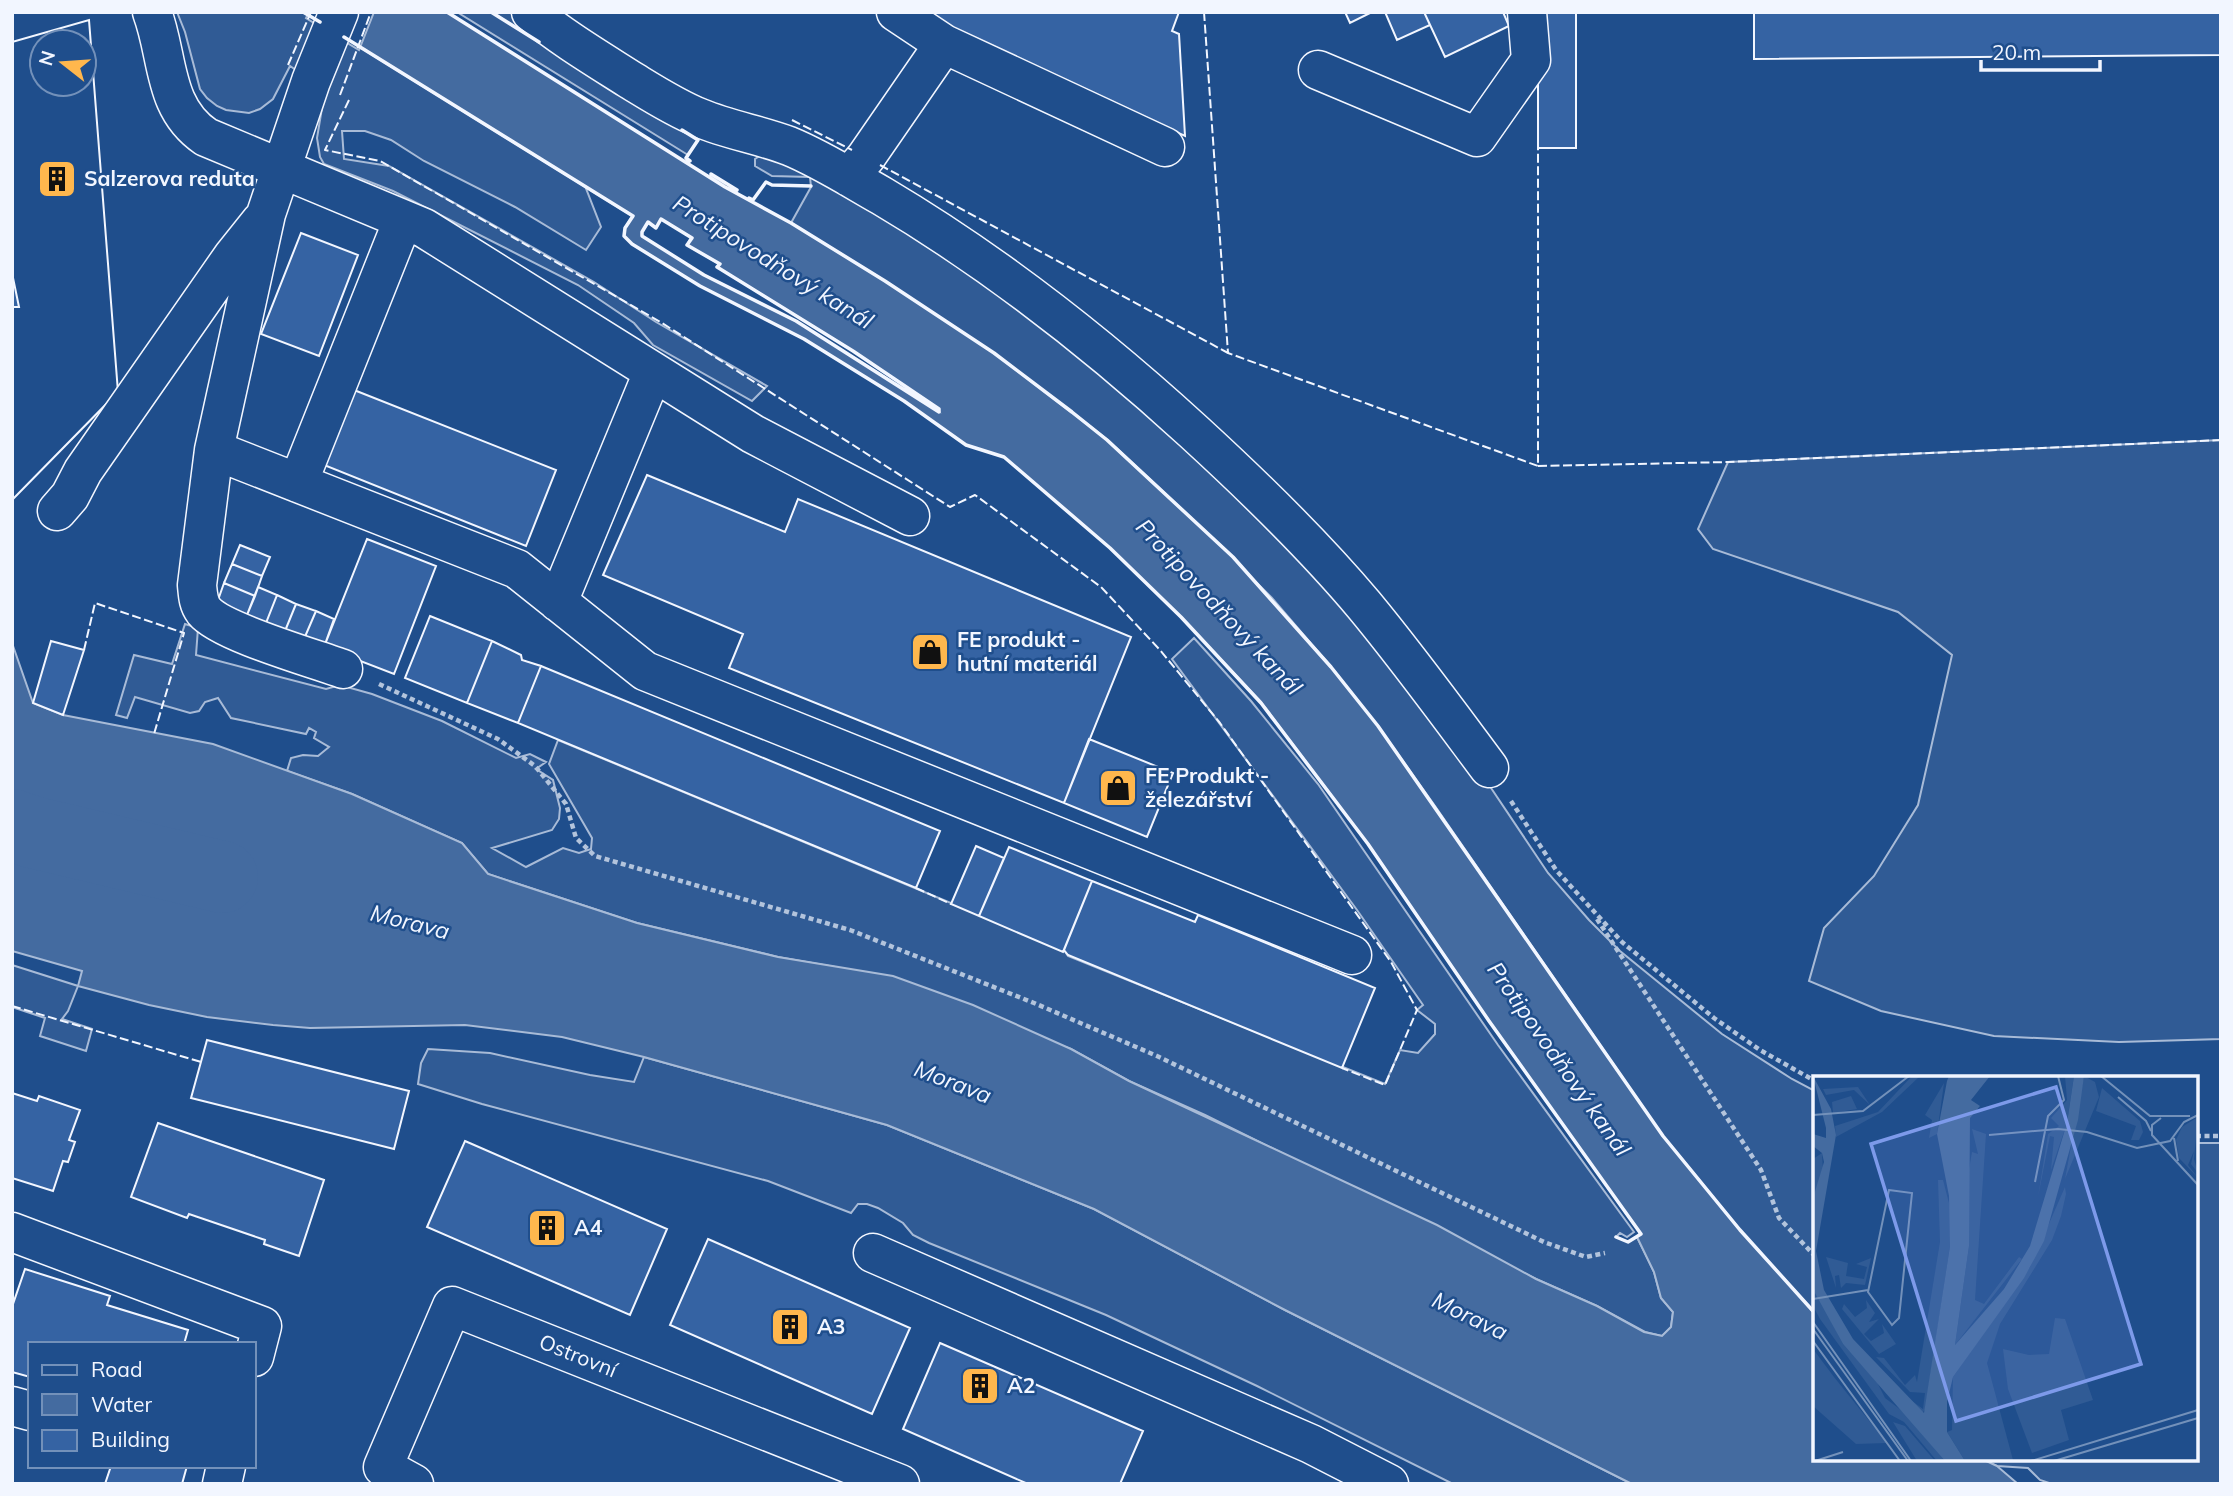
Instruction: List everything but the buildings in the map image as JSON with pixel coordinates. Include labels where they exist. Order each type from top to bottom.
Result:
[{"type":"street","points":[[152,12],[179,111],[188,123],[219,144],[424,229],[753,434],[910,516]]},
{"type":"street","points":[[340,12],[311,81],[266,214],[214,450],[197,585],[198,601],[203,610],[225,627],[343,668]]},
{"type":"street","points":[[531,12],[600,61],[662,99],[700,118],[791,147],[849,177],[980,259],[1046,306],[1140,383],[1296,530],[1363,604],[1489,768]]},
{"type":"street","points":[[896,12],[944,44],[1165,147]]},
{"type":"street","points":[[1318,70],[1477,137],[1531,60],[1527,12]]},
{"type":"street","points":[[849,177],[866,157],[944,44]]},
{"type":"street","points":[[57,511],[70,496],[83,471],[233,256],[266,214]]},
{"type":"street","points":[[298,483],[403,220]]},
{"type":"street","points":[[558,602],[653,372]]},
{"type":"street","points":[[214,450],[517,569],[645,671],[1352,955]]},
{"type":"street","points":[[12,1232],[261,1326],[256,1348]]},
{"type":"street","points":[[873,1253],[1311,1444],[1389,1484]]},
{"type":"street","name":"Ostrovní","points":[[414,1484],[383,1466],[452,1306],[900,1484]]},
{"type":"path","points":[[343,668],[498,739],[535,766],[566,804],[576,838],[595,856],[862,934],[1045,1007],[1157,1056],[1544,1242],[1586,1257],[1605,1253]]},
{"type":"path","points":[[1489,768],[1556,870],[1622,943],[1714,1018],[1760,1050],[1813,1080]]},
{"type":"path","points":[[1589,906],[1761,1170],[1779,1218],[1813,1254]]},
{"type":"path","points":[[2198,1136],[2221,1136]]},
{"type":"shaded area","points":[[177,12],[303,12],[585,186],[601,227],[586,250],[515,207],[424,161],[391,140],[365,131],[342,131],[344,159],[389,166],[594,282],[656,322],[767,386],[752,401],[653,345],[634,323],[578,285],[393,191],[324,164],[317,138],[325,90],[290,66],[273,99],[260,109],[249,113],[217,106],[200,89]]},
{"type":"shaded area","points":[[457,12],[514,12],[698,140],[688,155]]},
{"type":"shaded area","points":[[761,155],[811,173],[1031,308],[1285,535],[1481,773],[1548,873],[1620,951],[1722,1034],[1813,1090],[1813,1311],[1740,1230],[1663,1136],[1378,726],[1272,598],[1108,440],[994,353],[791,223],[811,187],[810,177],[772,176],[755,166],[755,159]]},
{"type":"shaded area","points":[[2221,440],[2221,1039],[2119,1042],[1994,1036],[1881,1011],[1809,981],[1824,928],[1874,876],[1918,805],[1952,655],[1898,612],[1713,549],[1698,529],[1728,462]]},
{"type":"shaded area","points":[[185,624],[198,628],[196,655],[326,689],[340,685],[372,694],[442,721],[516,758],[530,754],[546,762],[536,769],[553,780],[560,808],[559,819],[552,830],[492,848],[526,867],[563,848],[579,853],[591,849],[592,838],[549,764],[558,740],[1064,950],[1068,956],[1385,1084],[1400,1050],[1418,1053],[1435,1034],[1435,1024],[1417,1010],[1423,1005],[1357,910],[1172,659],[1194,638],[1251,701],[1318,784],[1498,1045],[1634,1232],[1627,1237],[1620,1233],[1616,1237],[1628,1242],[1637,1237],[1654,1272],[1661,1298],[1673,1312],[1671,1327],[1662,1336],[1645,1332],[1205,1115],[1129,1081],[1071,1049],[835,967],[778,957],[637,923],[488,874],[462,843],[352,794],[287,771],[291,758],[303,755],[318,756],[329,747],[314,738],[316,732],[309,728],[306,734],[231,718],[218,698],[205,702],[199,711],[190,713],[135,697],[127,718],[116,715],[134,655],[172,664]]},
{"type":"shaded area","points":[[12,965],[78,986],[62,1019],[92,1029],[86,1051],[40,1036],[45,1018],[12,1007]]},
{"type":"shaded area","points":[[428,1049],[490,1053],[634,1082],[644,1057],[887,1125],[1094,1209],[1285,1310],[1632,1484],[1453,1484],[1257,1386],[1106,1315],[929,1243],[913,1235],[903,1223],[878,1208],[858,1204],[851,1213],[768,1181],[482,1104],[418,1084],[421,1063]]},
{"type":"shaded area","points":[[2198,1143],[2221,1143],[2221,1484],[2052,1484],[2040,1480],[2028,1468],[1997,1466],[1986,1461],[2198,1461]]},
{"type":"water","name":"Protipovodňový kanál","points":[[303,12],[447,12],[725,187],[791,223],[885,281],[994,353],[1107,440],[1233,557],[1331,667],[1378,726],[1435,806],[1663,1136],[1740,1230],[1813,1311],[1813,1461],[1986,1461],[1997,1466],[2018,1484],[1632,1484],[1285,1310],[1094,1209],[887,1125],[644,1057],[562,1037],[465,1025],[310,1028],[207,1017],[78,986],[82,971],[12,951],[12,832],[114,862],[123,862],[127,851],[12,816],[12,643],[33,703],[63,715],[213,744],[352,794],[462,843],[488,874],[637,923],[778,957],[893,976],[973,1005],[1071,1049],[1129,1081],[1437,1225],[1536,1279],[1597,1306],[1644,1332],[1662,1336],[1671,1327],[1673,1312],[1661,1298],[1654,1272],[1637,1237],[1640,1233],[1489,1021],[1368,844],[1261,702],[1181,617],[1110,548],[1004,457],[966,445],[904,401],[804,339],[700,286],[632,244],[624,236],[632,216]],"holes":[[[661,219],[691,237],[687,245],[719,264],[717,267],[853,351],[939,411],[796,321],[704,275],[642,236],[642,232],[648,223],[656,228]]]},
{"type":"pier","points":[[309,12],[374,12],[359,50],[306,18]]},
{"type":"waterway","name":"Morava","points":[[12,825],[222,877]]},
{"type":"fence","points":[[288,65],[311,12]]},
{"type":"fence","points":[[340,95],[371,12]]},
{"type":"fence","points":[[1204,12],[1228,353],[1538,466],[1538,148]]},
{"type":"fence","points":[[349,100],[325,150],[380,161],[389,166],[662,323],[950,507],[975,495],[1101,587],[1160,650],[1220,723],[1391,962],[1417,1010],[1385,1085],[1342,1068]]},
{"type":"fence","points":[[792,120],[852,150]]},
{"type":"fence","points":[[880,165],[1228,353]]},
{"type":"fence","points":[[1538,466],[1728,462],[2221,440]]},
{"type":"fence","points":[[84,650],[95,603],[184,633],[154,734]]},
{"type":"fence","points":[[916,888],[951,904]]},
{"type":"fence","points":[[12,1006],[201,1062]]},
{"type":"wall","points":[[303,12],[320,22]]},
{"type":"wall","points":[[447,12],[725,187],[791,223],[885,281],[994,353],[1107,440],[1233,557],[1331,667],[1378,726],[1663,1136],[1740,1230],[1813,1311]]},
{"type":"wall","points":[[491,12],[539,42]]},
{"type":"wall","points":[[344,37],[633,216],[625,228],[624,236],[632,244],[700,286],[804,339],[904,401],[966,445],[1004,457],[1110,548],[1181,617],[1261,703],[1368,844],[1489,1021],[1641,1234],[1628,1242],[1616,1237]]},
{"type":"wall","points":[[682,130],[698,140],[686,158],[690,161]]},
{"type":"wall","points":[[711,174],[737,190]]},
{"type":"wall","points":[[749,198],[753,200],[766,182],[772,185],[811,186]]},
{"type":"wall","points":[[661,219],[692,238],[687,245],[720,264],[717,267],[853,351],[939,409],[939,412],[796,321],[704,275],[642,236],[648,222],[656,228],[661,219]]},
{"type":"place","name":"Salzerova reduta","points":[[57,179]]},
{"type":"place","name":"FE produkt - hutní materiál","points":[[930,652]]},
{"type":"place","name":"FE Produkt - železářství","points":[[1118,788]]},
{"type":"place","name":"A4","points":[[547,1228]]},
{"type":"place","name":"A3","points":[[790,1327]]},
{"type":"place","name":"A2","points":[[980,1386]]}]
